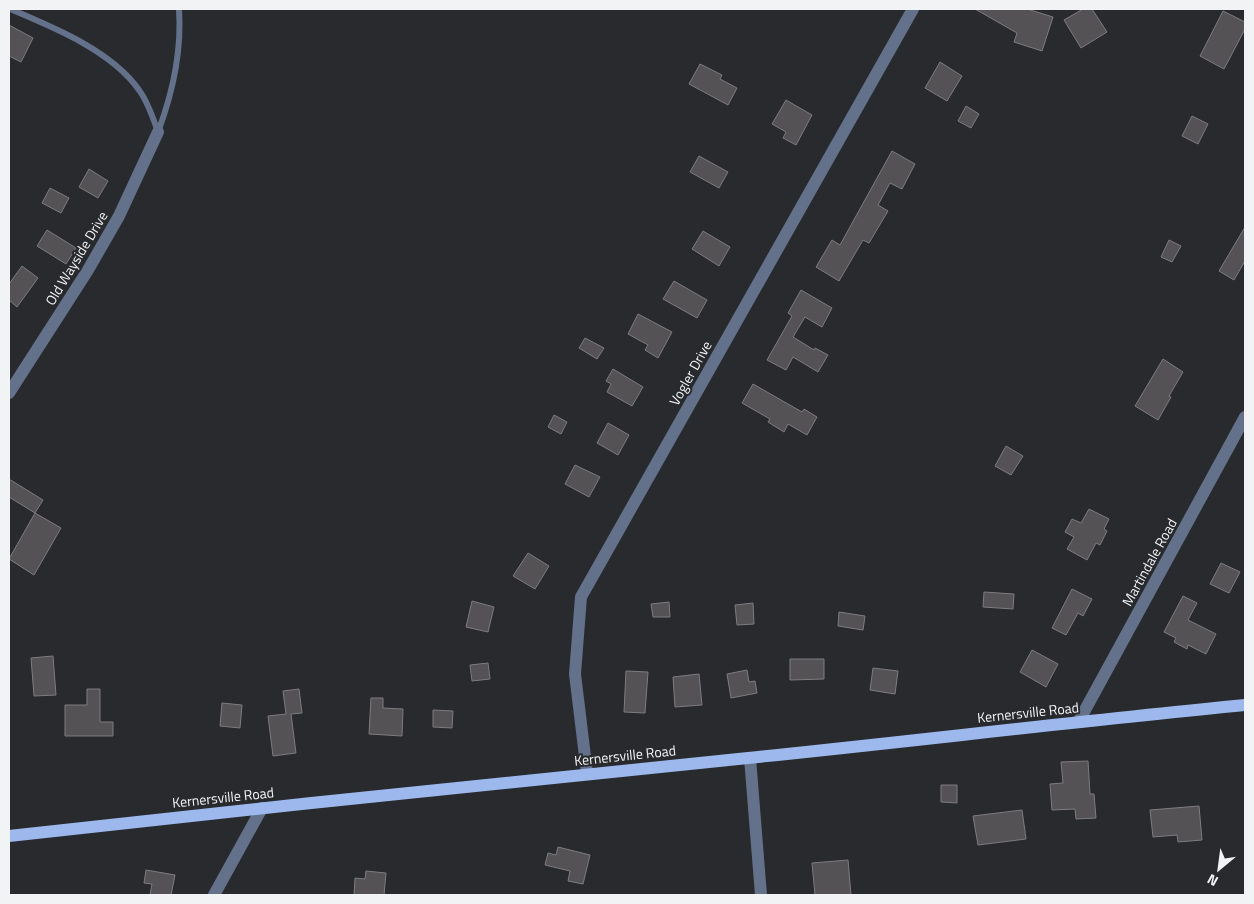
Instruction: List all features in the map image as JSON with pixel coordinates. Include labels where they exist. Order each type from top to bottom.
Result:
[{"type":"main road","name":"Kernersville Road","points":[[9,836],[587,773],[750,758],[1080,721],[1245,705]]},
{"type":"street","name":"Vogler Drive","points":[[587,773],[575,674],[581,597],[913,9]]},
{"type":"street","name":"Old Wayside Drive","points":[[9,393],[88,270],[119,216],[158,132]]},
{"type":"street","name":"Martindale Road","points":[[1080,721],[1245,417]]},
{"type":"street","points":[[750,758],[761,895]]},
{"type":"street","points":[[214,895],[262,808]]},
{"type":"lane","points":[[10,9],[73,38],[113,63],[140,90],[158,132]]},
{"type":"lane","points":[[158,132],[174,82],[180,32],[178,9]]},
{"type":"building","points":[[975,9],[1027,9],[1053,17],[1042,51],[1014,42],[1017,33]]},
{"type":"building","points":[[1083,9],[1092,9],[1107,32],[1081,48],[1064,20]]},
{"type":"building","points":[[1223,11],[1245,22],[1245,29],[1224,69],[1200,56]]},
{"type":"building","points":[[9,25],[33,38],[21,62],[9,56]]},
{"type":"building","points":[[940,62],[962,76],[947,101],[925,88]]},
{"type":"building","points":[[700,64],[722,75],[720,79],[737,88],[728,105],[689,84]]},
{"type":"building","points":[[786,100],[812,115],[796,145],[783,138],[786,132],[772,124]]},
{"type":"building","points":[[966,106],[979,114],[971,128],[958,121]]},
{"type":"building","points":[[1192,116],[1208,124],[1198,144],[1182,136]]},
{"type":"building","points":[[892,151],[915,164],[902,189],[890,183],[878,205],[888,211],[869,243],[863,240],[839,281],[816,267],[832,240],[840,245]]},
{"type":"building","points":[[699,156],[728,172],[719,188],[690,172]]},
{"type":"building","points":[[89,169],[108,181],[98,198],[79,187]]},
{"type":"building","points":[[50,188],[69,198],[61,213],[42,203]]},
{"type":"building","points":[[1245,227],[1245,261],[1234,280],[1219,271]]},
{"type":"building","points":[[47,230],[76,248],[66,264],[37,246]]},
{"type":"building","points":[[703,231],[730,247],[719,266],[692,249]]},
{"type":"building","points":[[1169,240],[1181,246],[1172,262],[1161,257]]},
{"type":"building","points":[[22,266],[38,278],[17,307],[9,300],[9,284]]},
{"type":"building","points":[[674,281],[707,300],[697,318],[663,299]]},
{"type":"building","points":[[801,290],[832,308],[822,327],[805,317],[793,337],[814,350],[815,348],[828,355],[818,372],[793,357],[786,370],[767,360],[792,316],[788,313]]},
{"type":"building","points":[[638,314],[672,332],[658,358],[645,350],[648,345],[628,334]]},
{"type":"building","points":[[585,338],[604,348],[597,359],[579,348]]},
{"type":"building","points":[[1163,359],[1183,372],[1158,420],[1135,406]]},
{"type":"building","points":[[613,369],[643,387],[632,406],[607,392],[611,384],[606,381]]},
{"type":"building","points":[[753,384],[802,412],[804,409],[817,417],[807,435],[788,424],[784,432],[768,422],[770,419],[742,403]]},
{"type":"building","points":[[554,415],[567,422],[561,434],[548,427]]},
{"type":"building","points":[[608,423],[629,435],[618,455],[597,443]]},
{"type":"building","points":[[1006,446],[1023,456],[1011,475],[995,466]]},
{"type":"building","points":[[575,465],[600,477],[589,497],[565,484]]},
{"type":"building","points":[[9,479],[43,500],[35,513],[9,497]]},
{"type":"building","points":[[1089,509],[1109,519],[1104,529],[1107,531],[1100,545],[1096,543],[1087,560],[1067,549],[1074,537],[1065,532],[1072,519],[1081,523]]},
{"type":"building","points":[[35,513],[61,528],[34,575],[9,559]]},
{"type":"building","points":[[528,553],[549,566],[535,589],[513,576]]},
{"type":"building","points":[[1221,563],[1240,572],[1229,593],[1210,584]]},
{"type":"building","points":[[1072,589],[1092,599],[1083,616],[1078,613],[1066,635],[1052,628]]},
{"type":"building","points":[[984,592],[1014,594],[1013,609],[983,607]]},
{"type":"building","points":[[1183,596],[1197,603],[1188,620],[1216,634],[1206,654],[1188,645],[1187,649],[1174,642],[1176,638],[1164,632]]},
{"type":"building","points":[[472,601],[494,607],[488,632],[466,627]]},
{"type":"building","points":[[669,602],[670,617],[653,617],[651,604]]},
{"type":"building","points":[[753,603],[754,624],[737,625],[735,605]]},
{"type":"building","points":[[839,612],[865,616],[863,630],[838,626]]},
{"type":"building","points":[[1032,650],[1058,664],[1046,687],[1020,672]]},
{"type":"building","points":[[53,656],[56,695],[34,696],[31,658]]},
{"type":"building","points":[[790,659],[824,659],[824,679],[790,680]]},
{"type":"building","points":[[488,663],[490,679],[472,681],[470,665]]},
{"type":"building","points":[[873,668],[898,671],[895,694],[870,690]]},
{"type":"building","points":[[747,670],[749,682],[755,681],[757,693],[731,698],[727,674]]},
{"type":"building","points":[[626,671],[648,672],[645,713],[624,712]]},
{"type":"building","points":[[699,674],[702,705],[675,707],[673,677]]},
{"type":"building","points":[[87,689],[100,689],[100,722],[113,722],[113,736],[65,736],[65,705],[87,705]]},
{"type":"building","points":[[299,689],[302,713],[291,714],[296,753],[273,756],[268,716],[286,714],[283,691]]},
{"type":"building","points":[[371,698],[383,698],[383,708],[403,709],[402,736],[369,734]]},
{"type":"building","points":[[222,703],[242,705],[240,728],[220,726]]},
{"type":"building","points":[[433,710],[453,711],[452,728],[433,727]]},
{"type":"building","points":[[1088,761],[1090,794],[1094,794],[1096,818],[1076,819],[1075,809],[1052,810],[1050,784],[1063,783],[1061,762]]},
{"type":"building","points":[[941,785],[957,785],[957,803],[941,802]]},
{"type":"building","points":[[1199,806],[1202,840],[1178,842],[1177,835],[1153,837],[1150,810]]},
{"type":"building","points":[[1022,810],[1026,839],[978,845],[973,816]]},
{"type":"building","points":[[558,847],[590,855],[583,884],[568,881],[570,871],[545,865],[548,853],[556,855]]},
{"type":"building","points":[[848,860],[851,895],[815,895],[812,863]]},
{"type":"building","points":[[146,870],[175,875],[171,895],[150,895],[152,884],[144,883]]},
{"type":"building","points":[[366,871],[386,873],[384,895],[354,895],[355,878],[365,879]]}]
